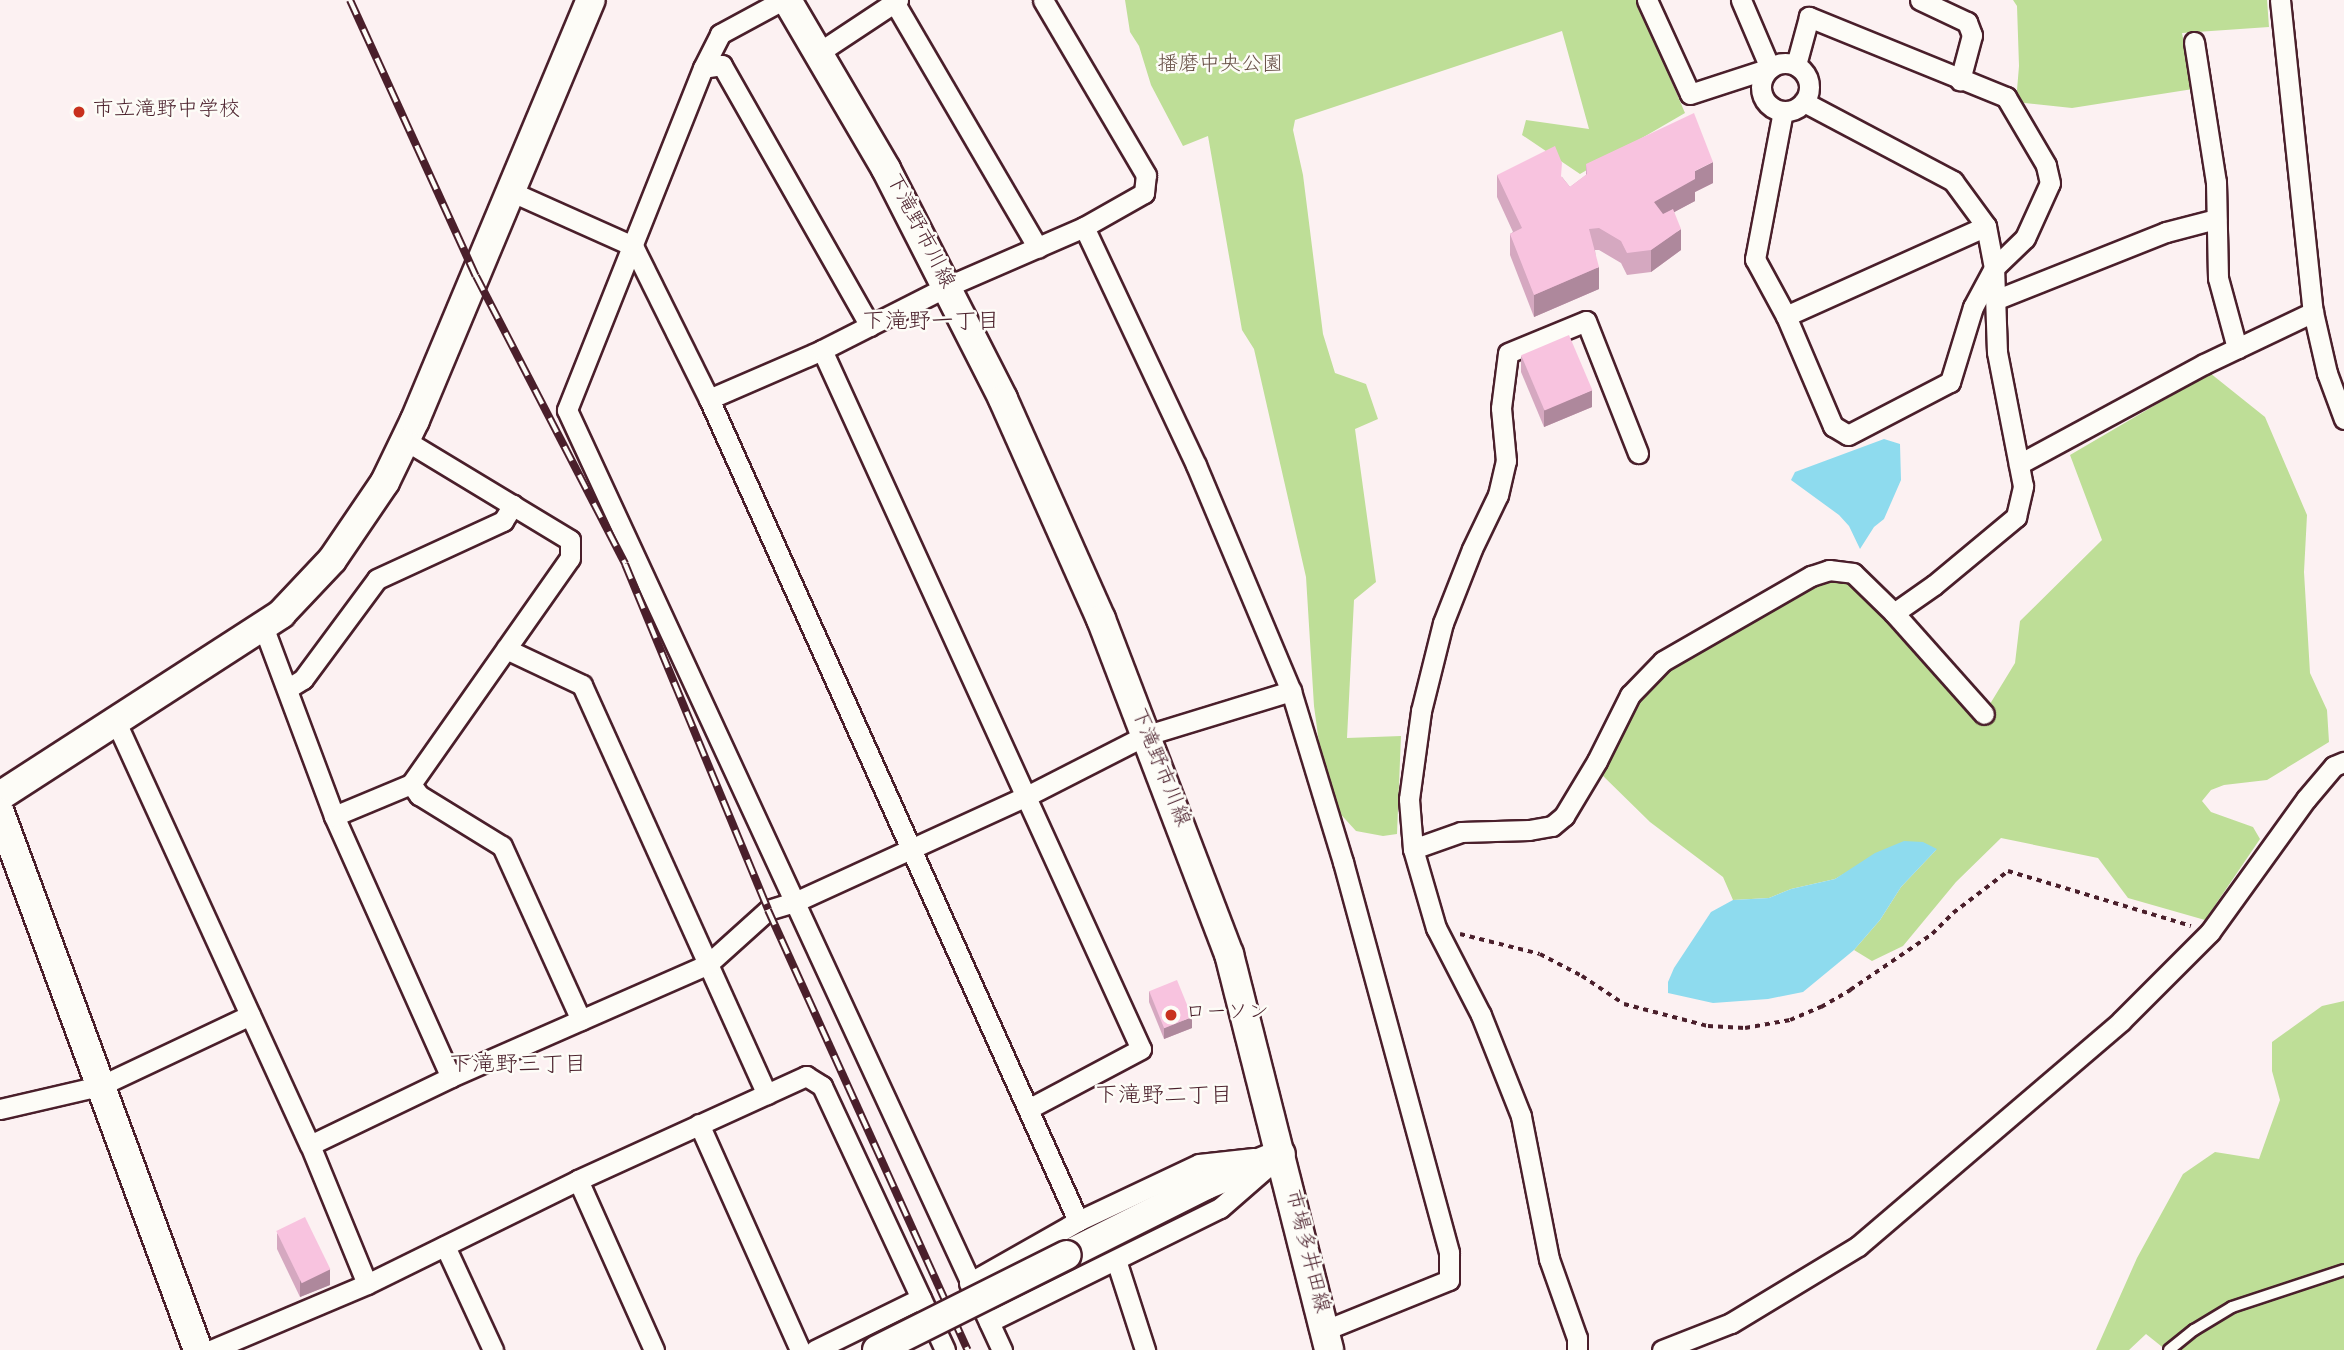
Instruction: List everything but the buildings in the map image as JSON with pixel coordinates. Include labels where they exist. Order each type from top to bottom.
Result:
[{"type":"main road","points":[[0,796],[281,614],[332,560],[385,482],[405,440],[591,0]]},
{"type":"main road","name":"下滝野市川線","points":[[785,0],[886,169],[947,288],[1003,399],[1101,619],[1229,954],[1281,1154]]},
{"type":"main road","points":[[0,813],[198,1350]]},
{"type":"main road","points":[[877,1350],[1206,1185],[1281,1154]]},
{"type":"main road","name":"市場多井田線","points":[[1281,1154],[1327,1340]]},
{"type":"street","points":[[785,0],[720,34],[703,68],[567,410],[1002,1350]]},
{"type":"street","points":[[709,399],[822,350],[947,288],[1084,227],[1143,193],[1146,175],[1043,0]]},
{"type":"street","points":[[1647,0],[1690,94],[1783,62],[1796,65],[1804,71],[1809,81],[1809,92],[1804,102],[1795,109],[1783,111],[1774,108],[1762,94],[1761,85],[1770,68]]},
{"type":"street","points":[[1741,0],[1770,68]]},
{"type":"street","points":[[1920,0],[1967,22],[1972,35],[1960,80]]},
{"type":"street","points":[[2280,0],[2313,312],[2328,373],[2344,419]]},
{"type":"street","points":[[818,52],[895,1],[1038,248]]},
{"type":"street","points":[[1783,111],[1755,259],[1786,316],[1833,426],[1848,435],[1950,382],[1973,307],[1994,268],[2025,238],[2050,183],[2046,165],[2006,97],[1809,17],[1796,65]]},
{"type":"street","points":[[2194,42],[2216,182],[2218,278],[2236,348]]},
{"type":"street","points":[[703,68],[722,65],[870,326]]},
{"type":"street","points":[[1804,102],[1953,181],[1986,226],[1994,268],[1997,352],[2022,486],[2016,517],[1934,586],[1894,613]]},
{"type":"street","points":[[512,192],[633,246],[709,399],[1030,1108],[1078,1222]]},
{"type":"street","points":[[1995,300],[2166,232],[2216,219]]},
{"type":"street","points":[[1786,316],[1986,226]]},
{"type":"street","points":[[1084,227],[1196,465],[1291,691],[1343,862],[1449,1253],[1449,1279],[1327,1340]]},
{"type":"street","points":[[2019,464],[2236,348],[2313,312]]},
{"type":"street","points":[[1577,1350],[1577,1338],[1549,1259],[1521,1116],[1481,1015],[1436,928],[1413,849],[1409,799],[1421,711],[1443,623],[1472,549],[1498,495],[1506,461],[1501,408],[1508,353],[1586,321],[1638,453]]},
{"type":"street","points":[[822,350],[1141,1049],[1030,1108]]},
{"type":"street","points":[[334,816],[411,784],[570,558],[570,540],[405,440]]},
{"type":"street","points":[[287,689],[303,679],[377,579],[503,521],[513,505]]},
{"type":"street","points":[[1413,849],[1461,832],[1552,826],[1564,816],[1597,761],[1630,695],[1663,662],[1811,576],[1829,570],[1853,573],[1894,613],[1984,714]]},
{"type":"street","points":[[263,626],[334,816],[451,1077]]},
{"type":"street","points":[[506,649],[582,685],[766,1094]]},
{"type":"street","points":[[310,1145],[451,1077],[708,964],[768,910],[795,902],[910,847],[1027,796],[1144,736],[1291,691]]},
{"type":"street","points":[[116,722],[310,1145],[367,1284]]},
{"type":"street","points":[[1662,1350],[1731,1323],[1858,1246],[2121,1021],[2210,932],[2306,799],[2334,766],[2344,762]]},
{"type":"street","points":[[411,784],[419,795],[502,846],[581,1020]]},
{"type":"street","points":[[0,1109],[100,1086],[250,1015]]},
{"type":"street","points":[[211,1350],[367,1284],[578,1180],[806,1076],[822,1086],[921,1298],[939,1348]]},
{"type":"street","points":[[699,1124],[800,1350]]},
{"type":"street","points":[[969,1283],[1078,1222],[1199,1164],[1281,1154]]},
{"type":"street","points":[[989,1322],[1220,1208],[1281,1154]]},
{"type":"street","points":[[578,1180],[654,1350]]},
{"type":"street","points":[[445,1247],[493,1350]]},
{"type":"street","points":[[1116,1260],[1145,1350]]},
{"type":"street","points":[[815,1350],[921,1298]]},
{"type":"lane","points":[[2169,1350],[2194,1330],[2232,1307],[2344,1270]]},
{"type":"path","points":[[1436,928],[1540,954],[1582,976],[1624,1004],[1708,1026],[1745,1028],[1790,1020],[1821,1007],[1932,934],[1952,913],[2008,871],[2210,932]]},
{"type":"green space","name":"播磨中央公園","points":[[1125,0],[1647,0],[1641,10],[1685,113],[1580,174],[1522,135],[1526,120],[1589,129],[1562,31],[1295,120],[1293,130],[1303,175],[1323,334],[1335,373],[1366,384],[1378,419],[1355,429],[1376,582],[1354,600],[1347,738],[1401,736],[1397,834],[1383,836],[1356,831],[1335,808],[1324,780],[1314,706],[1306,577],[1254,349],[1242,330],[1208,136],[1183,146],[1151,85],[1139,46],[1130,32]]},
{"type":"green space","points":[[2013,0],[2267,0],[2269,27],[2182,33],[2193,89],[2072,108],[2016,102],[2019,66],[2017,6]]},
{"type":"green space","points":[[2210,373],[2265,417],[2307,515],[2304,572],[2310,673],[2327,710],[2329,742],[2267,780],[2224,785],[2211,790],[2202,801],[2211,812],[2253,827],[2260,839],[2205,920],[2128,898],[2098,858],[2001,838],[1956,882],[1903,946],[1872,961],[1854,950],[1880,920],[1901,887],[1936,850],[1849,871],[1835,879],[1791,889],[1769,898],[1733,900],[1723,877],[1650,822],[1599,772],[1631,712],[1675,662],[1835,576],[1849,578],[1979,722],[2015,663],[2020,621],[2102,540],[2070,455]]},
{"type":"green space","points":[[2344,1001],[2344,1350],[2166,1350],[2146,1334],[2129,1350],[2096,1350],[2137,1258],[2183,1174],[2215,1152],[2259,1159],[2280,1100],[2272,1071],[2272,1042],[2322,1006]]},
{"type":"water","points":[[1884,439],[1900,444],[1901,480],[1884,519],[1874,527],[1860,549],[1849,526],[1839,515],[1791,480],[1795,472]]},
{"type":"water","points":[[1904,841],[1923,842],[1937,849],[1901,887],[1880,920],[1854,950],[1803,992],[1768,999],[1713,1003],[1668,993],[1668,982],[1674,968],[1711,912],[1733,900],[1769,898],[1791,889],[1835,879],[1875,853]]},
{"type":"railway","points":[[350,0],[476,276],[625,564],[768,910],[968,1350]]},
{"type":"place","name":"市立滝野中学校","points":[[79,112]]},
{"type":"place","name":"ローソン","points":[[1171,1015]]},
{"type":"district","name":"下滝野一丁目","points":[[931,324]]},
{"type":"district","name":"下滝野三丁目","points":[[518,1067]]},
{"type":"district","name":"下滝野二丁目","points":[[1164,1098]]}]
